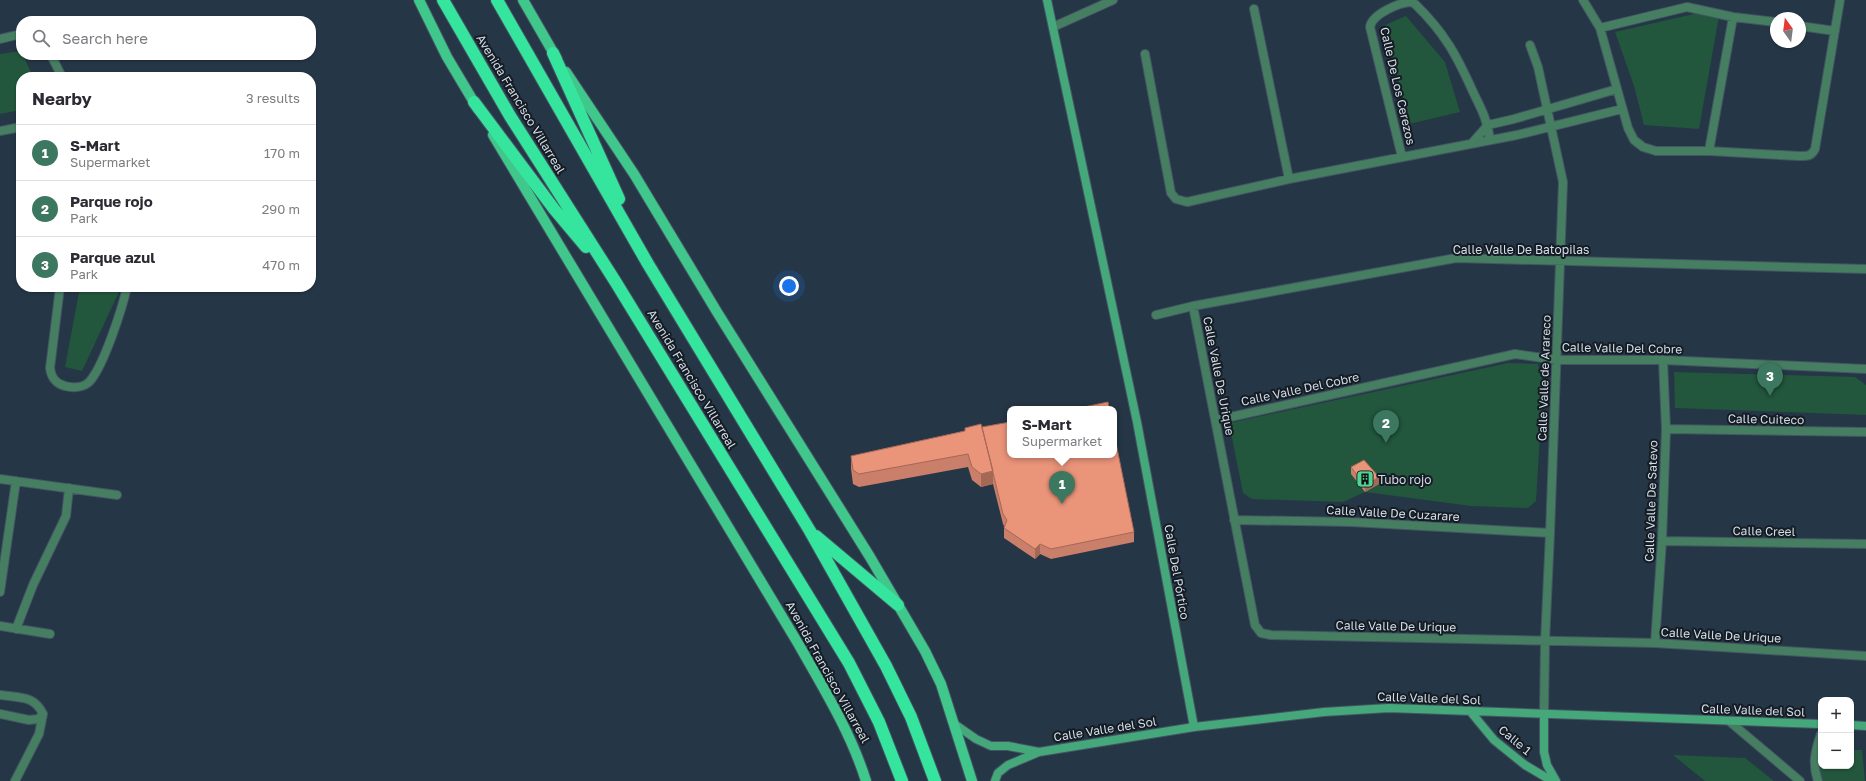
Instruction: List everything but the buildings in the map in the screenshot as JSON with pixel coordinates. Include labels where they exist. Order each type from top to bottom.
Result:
[{"type":"highway","name":"Avenida Francisco Villarreal","points":[[443,0],[510,116],[616,281],[849,663],[879,722],[902,781]]},
{"type":"highway","name":"Avenida Francisco Villarreal","points":[[498,0],[648,264],[810,531],[886,666],[910,717],[935,781]]},
{"type":"highway","points":[[553,53],[648,264]]},
{"type":"highway","points":[[474,102],[554,209],[616,281]]},
{"type":"highway","points":[[810,531],[898,605]]},
{"type":"main road","name":"Avenida Francisco Villarreal","points":[[419,0],[448,57],[543,221],[799,645],[859,758],[866,781]]},
{"type":"main road","points":[[523,0],[553,53],[634,174],[925,651],[941,684],[972,781]]},
{"type":"main road","name":"Calle Del Pórtico","points":[[1047,0],[1137,422],[1194,727]]},
{"type":"main road","name":"Calle Valle del Sol","points":[[995,781],[998,773],[1008,765],[1039,752],[1194,727],[1360,709],[1389,708],[1544,715],[1818,724]]},
{"type":"main road","name":"Calle 1","points":[[1470,711],[1494,740],[1525,765],[1552,781]]},
{"type":"main road","name":"Calle 1","points":[[1544,715],[1544,752],[1547,765],[1556,781]]},
{"type":"main road","name":"Calle Valle del Sol","points":[[953,723],[976,739],[991,746],[1008,746],[1039,752]]},
{"type":"main road","points":[[1854,725],[1866,726]]},
{"type":"street","points":[[1053,27],[1112,0]]},
{"type":"street","points":[[1583,0],[1600,28],[1616,89],[1634,140],[1643,147],[1656,151],[1709,151],[1798,156],[1812,154],[1819,132],[1840,0]]},
{"type":"street","name":"Calle De Los Cerezos","points":[[1402,157],[1370,27],[1371,23],[1377,16],[1405,2],[1412,2],[1415,4],[1447,40],[1457,57],[1488,125],[1490,140]]},
{"type":"street","points":[[1600,28],[1687,7],[1733,17],[1770,21]]},
{"type":"street","points":[[1254,9],[1289,179]]},
{"type":"street","points":[[1709,151],[1733,17]]},
{"type":"street","points":[[1806,27],[1836,31]]},
{"type":"street","points":[[0,39],[16,35]]},
{"type":"street","name":"Calle Valle de Arareco","points":[[1530,45],[1538,67],[1563,182],[1545,642],[1544,715]]},
{"type":"street","name":"Calle De Los Cerezos","points":[[1145,54],[1171,193],[1179,201],[1187,202],[1289,179],[1551,127],[1622,108]]},
{"type":"street","points":[[54,60],[60,72]]},
{"type":"street","points":[[1473,142],[1488,125],[1616,89]]},
{"type":"street","points":[[0,131],[16,128]]},
{"type":"street","name":"Calle Valle De Batopilas","points":[[1156,314],[1456,258],[1866,269]]},
{"type":"street","points":[[59,292],[50,368],[51,375],[59,384],[73,387],[80,387],[90,381],[101,364],[125,292]]},
{"type":"street","name":"Calle Valle De Urique","points":[[1193,306],[1255,625],[1258,630],[1265,635],[1545,642],[1655,643],[1866,656]]},
{"type":"street","name":"Calle Valle Del Cobre","points":[[1216,420],[1515,354],[1557,360],[1663,360],[1866,369]]},
{"type":"street","name":"Calle Valle De Satevo","points":[[1655,643],[1662,541],[1666,429],[1663,360]]},
{"type":"street","name":"Calle Cuiteco","points":[[1666,429],[1866,432]]},
{"type":"street","points":[[0,479],[117,495]]},
{"type":"street","points":[[0,592],[16,481]]},
{"type":"street","points":[[16,629],[34,585],[66,516],[69,488]]},
{"type":"street","name":"Calle Valle De Cuzarare","points":[[1234,520],[1345,522],[1550,533]]},
{"type":"street","name":"Calle Creel","points":[[1662,541],[1866,544]]},
{"type":"street","points":[[0,626],[50,634]]},
{"type":"street","points":[[0,695],[30,700],[37,703],[43,714],[39,734],[14,781]]},
{"type":"street","points":[[0,714],[29,720],[38,719],[43,714]]},
{"type":"street","points":[[1728,721],[1800,781]]},
{"type":"street","points":[[1818,743],[1814,756],[1814,771],[1818,781]]},
{"type":"green space","points":[[1698,13],[1719,16],[1699,129],[1644,125],[1634,86],[1615,32]]},
{"type":"green space","points":[[1406,16],[1445,62],[1460,112],[1409,124],[1385,25]]},
{"type":"green space","points":[[16,52],[16,60],[25,60],[31,72],[16,72],[16,111],[0,114],[0,54]]},
{"type":"green space","points":[[79,292],[118,292],[82,371],[65,367]]},
{"type":"green space","points":[[1508,363],[1538,364],[1543,385],[1536,501],[1528,508],[1471,506],[1365,492],[1343,502],[1252,499],[1243,493],[1229,423]]},
{"type":"green space","points":[[1674,372],[1855,377],[1866,385],[1866,415],[1675,408]]},
{"type":"green space","points":[[1854,750],[1862,750],[1865,781],[1823,781],[1816,774],[1818,767],[1818,769],[1854,769]]},
{"type":"green space","points":[[1673,755],[1745,758],[1774,781],[1705,781]]},
{"type":"place","name":"Parque azul","points":[[1770,396]]},
{"type":"place","name":"Parque rojo","points":[[1386,443]]},
{"type":"place","name":"Tubo rojo","points":[[1365,479]]},
{"type":"place","name":"S-Mart","points":[[1062,504]]}]
